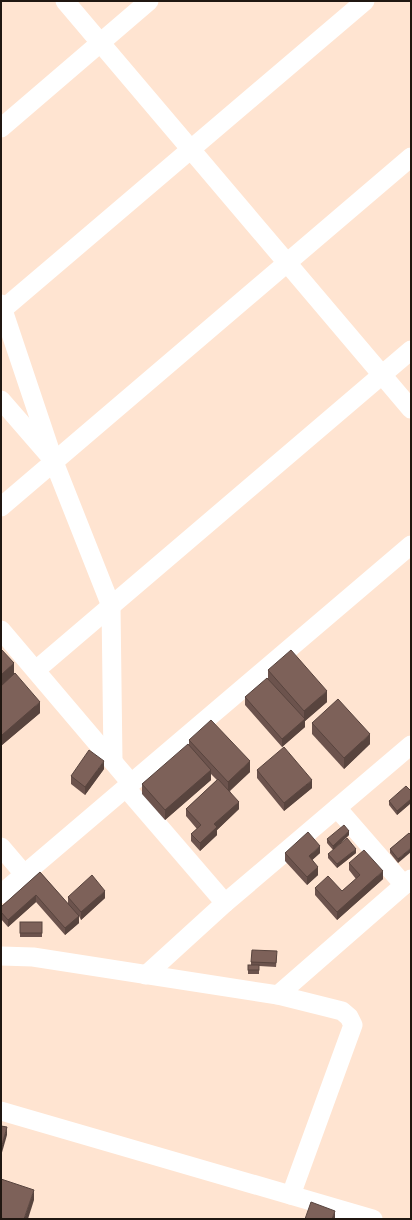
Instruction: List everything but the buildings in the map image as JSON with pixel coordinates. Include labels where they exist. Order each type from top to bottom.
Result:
[{"type":"street","points":[[65,1],[411,409]]},
{"type":"street","points":[[1,128],[149,1]]},
{"type":"street","points":[[113,761],[111,606],[54,462],[2,308],[191,150],[365,1]]},
{"type":"street","points":[[1,506],[411,157]]},
{"type":"street","points":[[36,670],[411,350]]},
{"type":"street","points":[[1,400],[54,462]]},
{"type":"street","points":[[1,894],[411,545]]},
{"type":"street","points":[[1,630],[113,761],[128,785],[225,903]]},
{"type":"street","points":[[146,975],[225,903],[411,745]]},
{"type":"street","points":[[278,995],[407,882],[337,808]]},
{"type":"street","points":[[1,847],[24,874]]},
{"type":"street","points":[[1,956],[33,958],[278,995],[342,1011],[349,1017],[353,1025],[291,1195]]},
{"type":"street","points":[[1,1111],[373,1219]]}]
